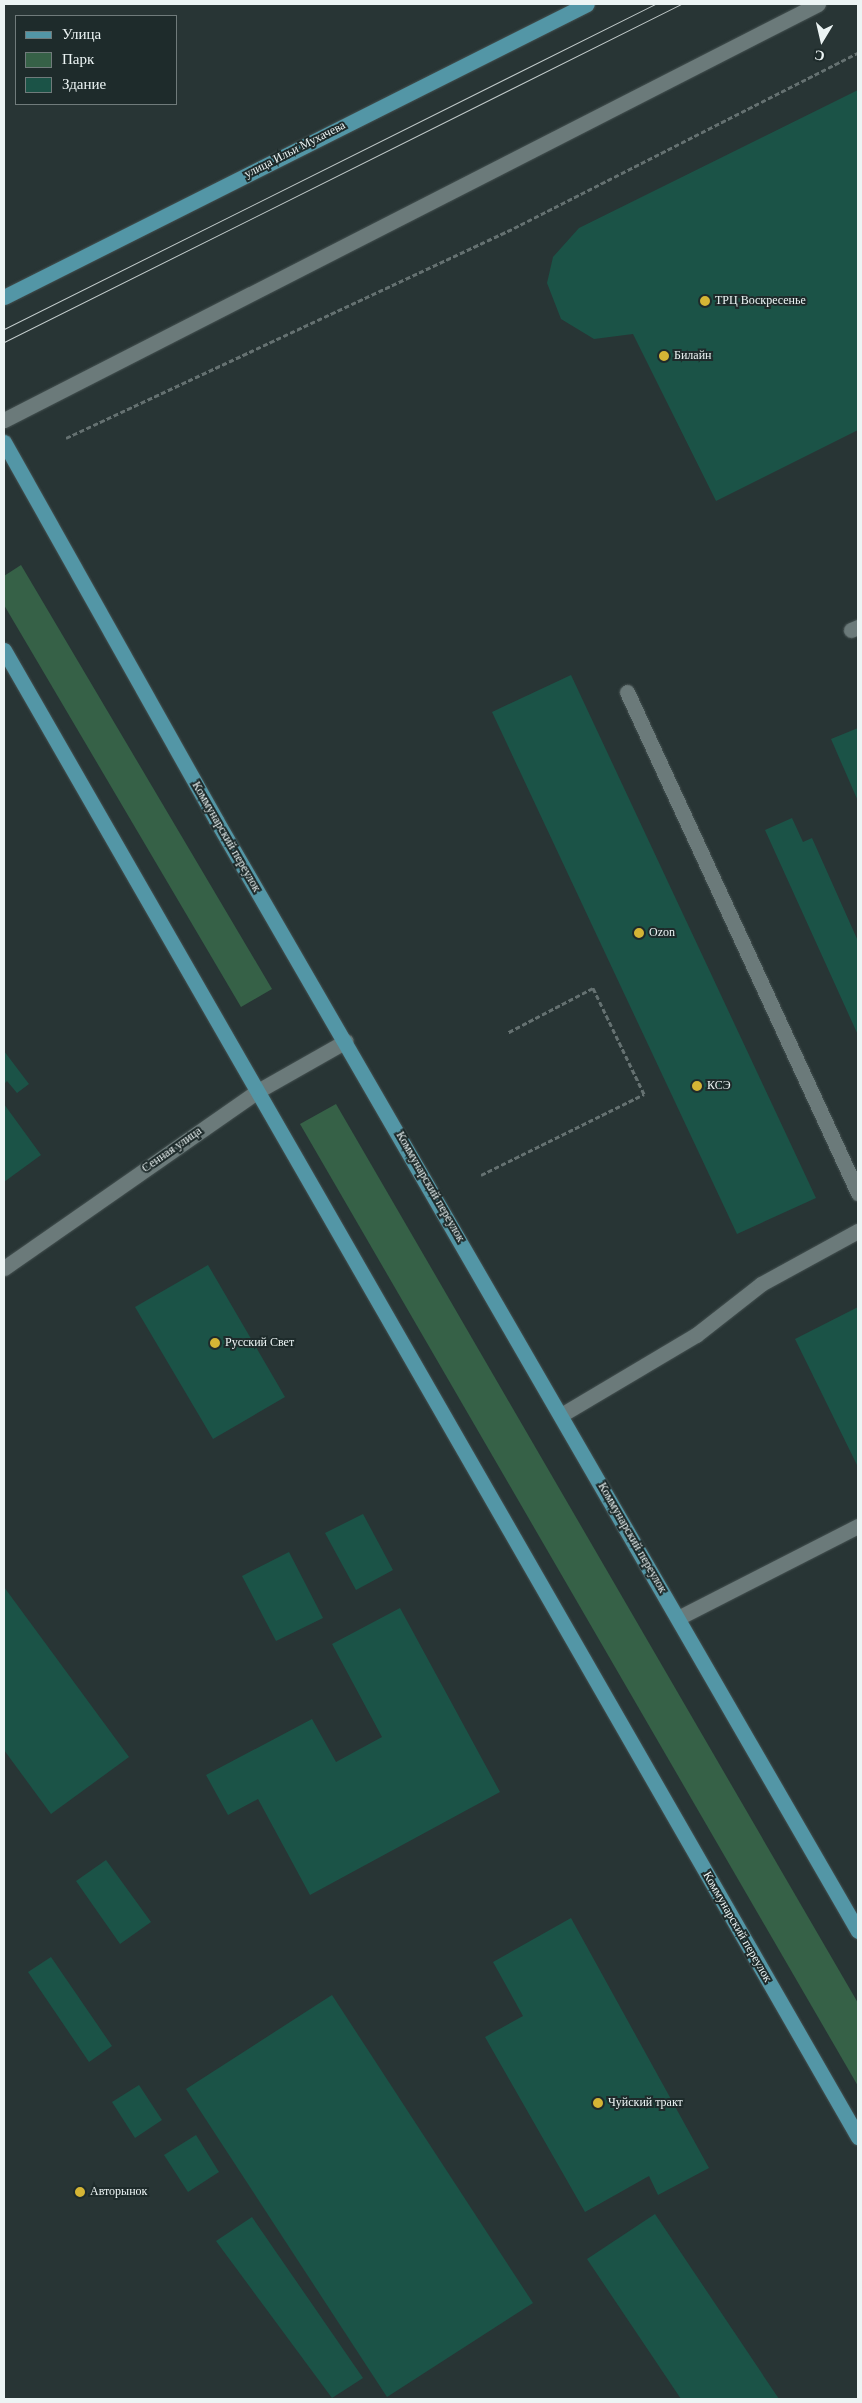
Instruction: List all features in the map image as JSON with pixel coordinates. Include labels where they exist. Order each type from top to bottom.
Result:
[{"type":"main road","name":"улица Ильи Мухачева","points":[[4,297],[587,4]]},
{"type":"main road","name":"Коммунарский переулок","points":[[4,442],[858,1932]]},
{"type":"main road","name":"Коммунарский переулок","points":[[4,650],[858,2138]]},
{"type":"street","points":[[4,420],[818,4]]},
{"type":"street","points":[[627,692],[858,1193]]},
{"type":"street","name":"Сенная улица","points":[[4,1268],[256,1092],[346,1041]]},
{"type":"street","points":[[561,1415],[696,1335],[760,1284],[858,1231]]},
{"type":"street","points":[[678,1618],[858,1526]]},
{"type":"path","points":[[66,438],[514,228],[858,53]]},
{"type":"path","points":[[481,1175],[644,1094],[593,988],[507,1033]]},
{"type":"green space","points":[[21,565],[272,989],[241,1007],[4,605],[4,576]]},
{"type":"green space","points":[[336,1104],[858,2003],[858,2086],[300,1124]]},
{"type":"building","name":"ТРЦ Воскресенье","points":[[858,90],[858,430],[716,501],[633,334],[594,339],[561,319],[547,283],[553,257],[579,228]]},
{"type":"building","points":[[571,675],[816,1198],[737,1234],[492,712]]},
{"type":"building","points":[[858,728],[858,801],[831,739]]},
{"type":"building","points":[[792,818],[803,842],[812,838],[858,941],[858,1035],[765,830]]},
{"type":"building","points":[[4,1051],[29,1084],[17,1093],[7,1081],[4,1084]]},
{"type":"building","points":[[4,1104],[41,1155],[4,1182]]},
{"type":"building","points":[[208,1265],[285,1397],[213,1439],[135,1307]]},
{"type":"building","points":[[858,1307],[858,1467],[795,1339]]},
{"type":"building","points":[[363,1514],[393,1570],[356,1590],[325,1533]]},
{"type":"building","points":[[289,1552],[323,1618],[276,1641],[242,1576]]},
{"type":"building","points":[[4,1587],[129,1757],[51,1814],[4,1750]]},
{"type":"building","points":[[400,1608],[500,1792],[310,1895],[258,1799],[228,1815],[206,1775],[312,1719],[336,1762],[382,1737],[332,1644]]},
{"type":"building","points":[[106,1860],[151,1922],[120,1944],[76,1881]]},
{"type":"building","name":"Чуйский тракт","points":[[571,1918],[709,2168],[658,2195],[649,2176],[585,2212],[485,2037],[523,2016],[493,1962]]},
{"type":"building","points":[[51,1957],[112,2046],[89,2062],[28,1972]]},
{"type":"building","points":[[332,1995],[533,2303],[387,2397],[186,2089]]},
{"type":"building","points":[[139,2085],[162,2120],[135,2138],[112,2102]]},
{"type":"building","points":[[196,2135],[219,2172],[188,2192],[164,2155]]},
{"type":"building","points":[[655,2214],[779,2399],[681,2399],[587,2259]]},
{"type":"building","points":[[252,2217],[363,2378],[332,2398],[216,2241]]},
{"type":"tram line","points":[[4,329],[655,4]]},
{"type":"tram line","points":[[4,342],[681,4]]},
{"type":"place","name":"ТРЦ Воскресенье","points":[[705,301]]},
{"type":"place","name":"Билайн","points":[[664,356]]},
{"type":"place","name":"Ozon","points":[[639,933]]},
{"type":"place","name":"КСЭ","points":[[697,1086]]},
{"type":"place","name":"Русский Свет","points":[[215,1343]]},
{"type":"place","name":"Чуйский тракт","points":[[598,2103]]},
{"type":"place","name":"Авторынок","points":[[80,2192]]}]
